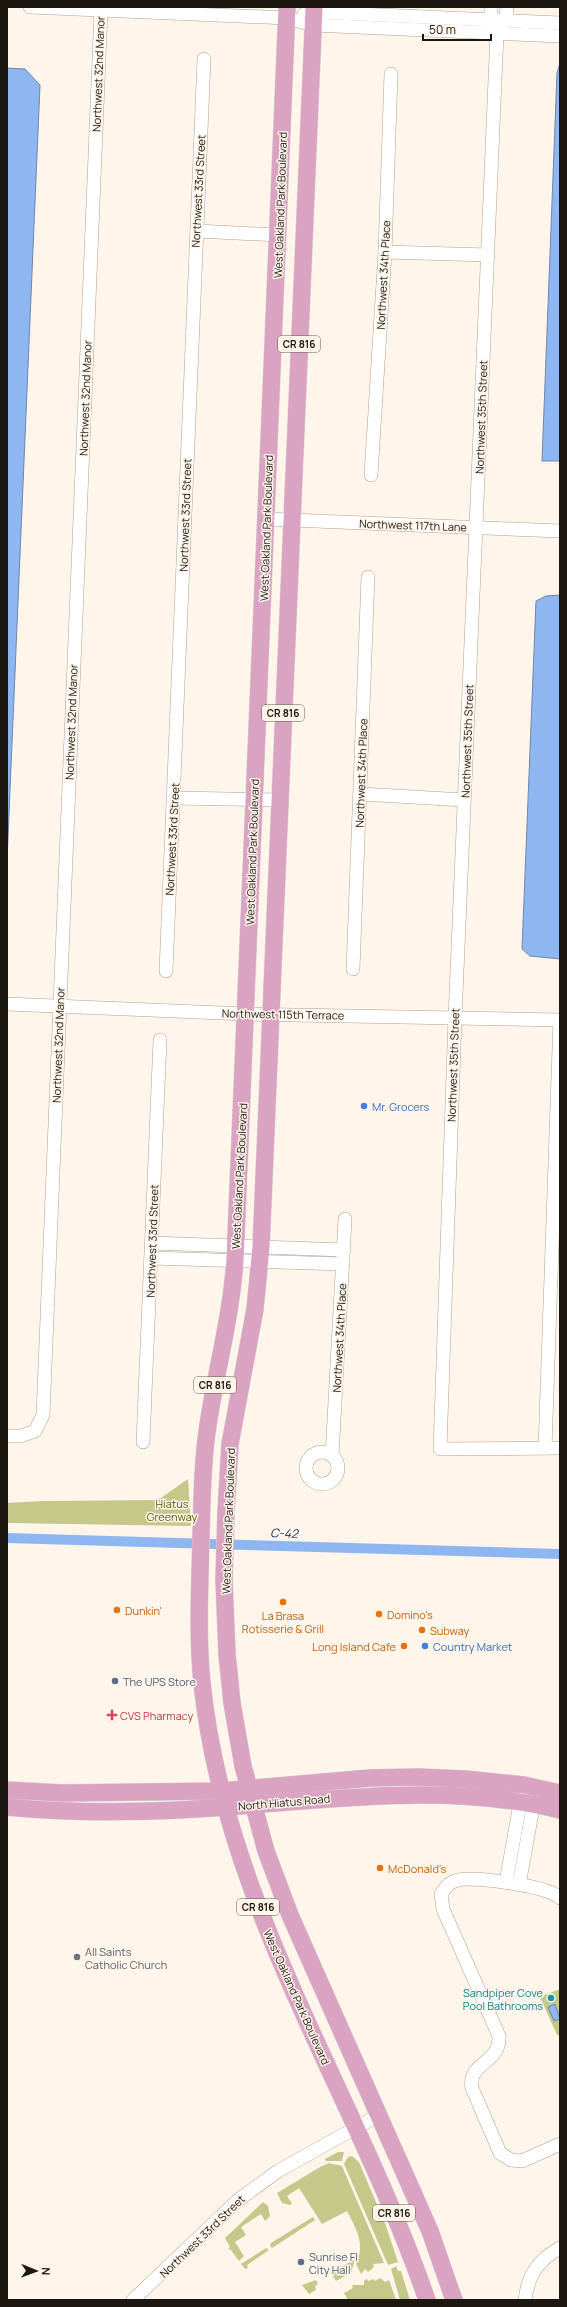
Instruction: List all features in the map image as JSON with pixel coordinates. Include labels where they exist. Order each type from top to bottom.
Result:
[{"type":"main road","name":"West Oakland Park Boulevard","points":[[287,12],[236,1253],[230,1314],[206,1433],[199,1623],[202,1683],[210,1736],[223,1799],[251,1890],[266,1928],[400,2228],[427,2300]]},
{"type":"main road","name":"West Oakland Park Boulevard","points":[[313,15],[261,1254],[255,1309],[230,1444],[224,1580],[228,1671],[236,1730],[250,1798],[266,1851],[290,1915],[430,2231],[454,2300]]},
{"type":"main road","name":"North Hiatus Road","points":[[250,1798],[370,1778],[465,1779],[530,1786],[560,1793]]},
{"type":"main road","name":"North Hiatus Road","points":[[7,1790],[223,1799],[368,1795],[462,1796],[527,1804],[560,1810]]},
{"type":"main road","name":"North Hiatus Road","points":[[7,1807],[29,1809],[144,1811],[223,1799]]},
{"type":"street","points":[[30,7],[101,10],[287,12],[497,33],[560,36]]},
{"type":"street","name":"Northwest 32nd Manor","points":[[7,1436],[21,1436],[35,1431],[43,1415],[101,10]]},
{"type":"street","name":"Northwest 35th Street","points":[[491,13],[497,33],[455,1018],[440,1449],[545,1448]]},
{"type":"street","points":[[313,15],[506,13],[560,23]]},
{"type":"street","points":[[497,33],[506,13]]},
{"type":"street","name":"Northwest 33rd Street","points":[[166,971],[204,59]]},
{"type":"street","name":"Northwest 34th Place","points":[[371,475],[385,252],[391,74]]},
{"type":"street","points":[[196,232],[278,236]]},
{"type":"street","points":[[385,252],[488,255]]},
{"type":"street","name":"Northwest 117th Lane","points":[[266,519],[560,531]]},
{"type":"street","name":"Northwest 34th Place","points":[[353,969],[361,794],[368,577]]},
{"type":"street","points":[[361,794],[464,800]]},
{"type":"street","points":[[174,798],[280,800]]},
{"type":"street","name":"Northwest 115th Terrace","points":[[7,1004],[246,1014],[560,1020]]},
{"type":"street","points":[[560,1020],[555,1344],[545,1448],[560,1448]]},
{"type":"street","name":"Northwest 33rd Street","points":[[143,1442],[160,1040]]},
{"type":"street","name":"Northwest 34th Place","points":[[332,1456],[345,1219]]},
{"type":"street","points":[[152,1242],[236,1253],[261,1254],[343,1264]]},
{"type":"street","points":[[261,1254],[344,1250]]},
{"type":"street","points":[[151,1258],[236,1253]]},
{"type":"street","points":[[519,1885],[530,1786]]},
{"type":"street","points":[[506,1882],[527,1804]]},
{"type":"street","points":[[560,1898],[552,1892],[506,1882],[456,1880],[447,1886],[442,1894],[443,1909],[498,2036],[497,2052],[474,2073],[472,2088],[500,2153],[511,2160],[522,2161],[560,2144]]},
{"type":"street","name":"Northwest 33rd Street","points":[[133,2300],[237,2201],[278,2171],[355,2127],[378,2116]]},
{"type":"street","points":[[525,2300],[527,2284],[535,2268],[546,2255],[560,2248]]},
{"type":"green space","name":"Hiatus Greenway","points":[[188,1479],[191,1526],[7,1523],[7,1503],[42,1501],[158,1500]]},
{"type":"green space","points":[[560,1989],[560,2035],[557,2035],[540,1997]]},
{"type":"green space","points":[[338,2152],[344,2152],[342,2161],[326,2161],[325,2159]]},
{"type":"green space","points":[[352,2156],[359,2162],[386,2226],[398,2262],[388,2265],[344,2164],[348,2157]]},
{"type":"green space","points":[[329,2163],[342,2166],[384,2263],[373,2264],[374,2267],[368,2272],[365,2269],[361,2274],[356,2264],[360,2250],[359,2237],[347,2211],[322,2224],[299,2188],[287,2196],[292,2203],[290,2205],[282,2203],[277,2193]]},
{"type":"green space","points":[[263,2202],[268,2206],[270,2216],[265,2221],[261,2214],[241,2227],[246,2235],[235,2242],[244,2256],[239,2261],[231,2250],[228,2249],[230,2247],[225,2238]]},
{"type":"green space","points":[[313,2217],[315,2220],[272,2248],[270,2246],[271,2243]]},
{"type":"green space","points":[[266,2248],[269,2250],[247,2265],[248,2268],[245,2269],[241,2264]]},
{"type":"green space","points":[[355,2259],[351,2273],[336,2281],[331,2273]]},
{"type":"green space","points":[[396,2266],[398,2271],[401,2271],[410,2300],[400,2300],[391,2269]]},
{"type":"green space","points":[[380,2278],[385,2282],[389,2280],[396,2300],[348,2300],[344,2293],[353,2288],[352,2285],[364,2285],[364,2281],[367,2279],[368,2281],[374,2279],[375,2281]]},
{"type":"green space","points":[[316,2280],[318,2284],[315,2286],[316,2290],[309,2294],[302,2285]]},
{"type":"water","points":[[560,63],[560,461],[542,461],[557,73]]},
{"type":"water","points":[[7,68],[25,69],[40,85],[7,861]]},
{"type":"water","points":[[560,595],[560,959],[530,956],[522,949],[536,601],[546,596]]},
{"type":"water","points":[[555,2004],[560,2019],[554,2021],[548,2007]]},
{"type":"waterway","name":"C-42","points":[[7,1538],[560,1554]]},
{"type":"place","name":"Mr. Grocers","points":[[364,1106]]},
{"type":"place","name":"La Brasa Rotisserie & Grill","points":[[283,1602]]},
{"type":"place","name":"Dunkin'","points":[[117,1610]]},
{"type":"place","name":"Domino's","points":[[379,1614]]},
{"type":"place","name":"Subway","points":[[422,1630]]},
{"type":"place","name":"Long Island Cafe","points":[[404,1646]]},
{"type":"place","name":"Country Market","points":[[425,1646]]},
{"type":"place","name":"The UPS Store","points":[[115,1681]]},
{"type":"place","name":"CVS Pharmacy","points":[[112,1715]]},
{"type":"place","name":"McDonald's","points":[[380,1868]]},
{"type":"place","name":"All Saints Catholic Church","points":[[77,1957]]},
{"type":"place","name":"Sandpiper Cove Pool Bathrooms","points":[[551,1998]]},
{"type":"place","name":"Sunrise Fl City Hall","points":[[301,2262]]}]
